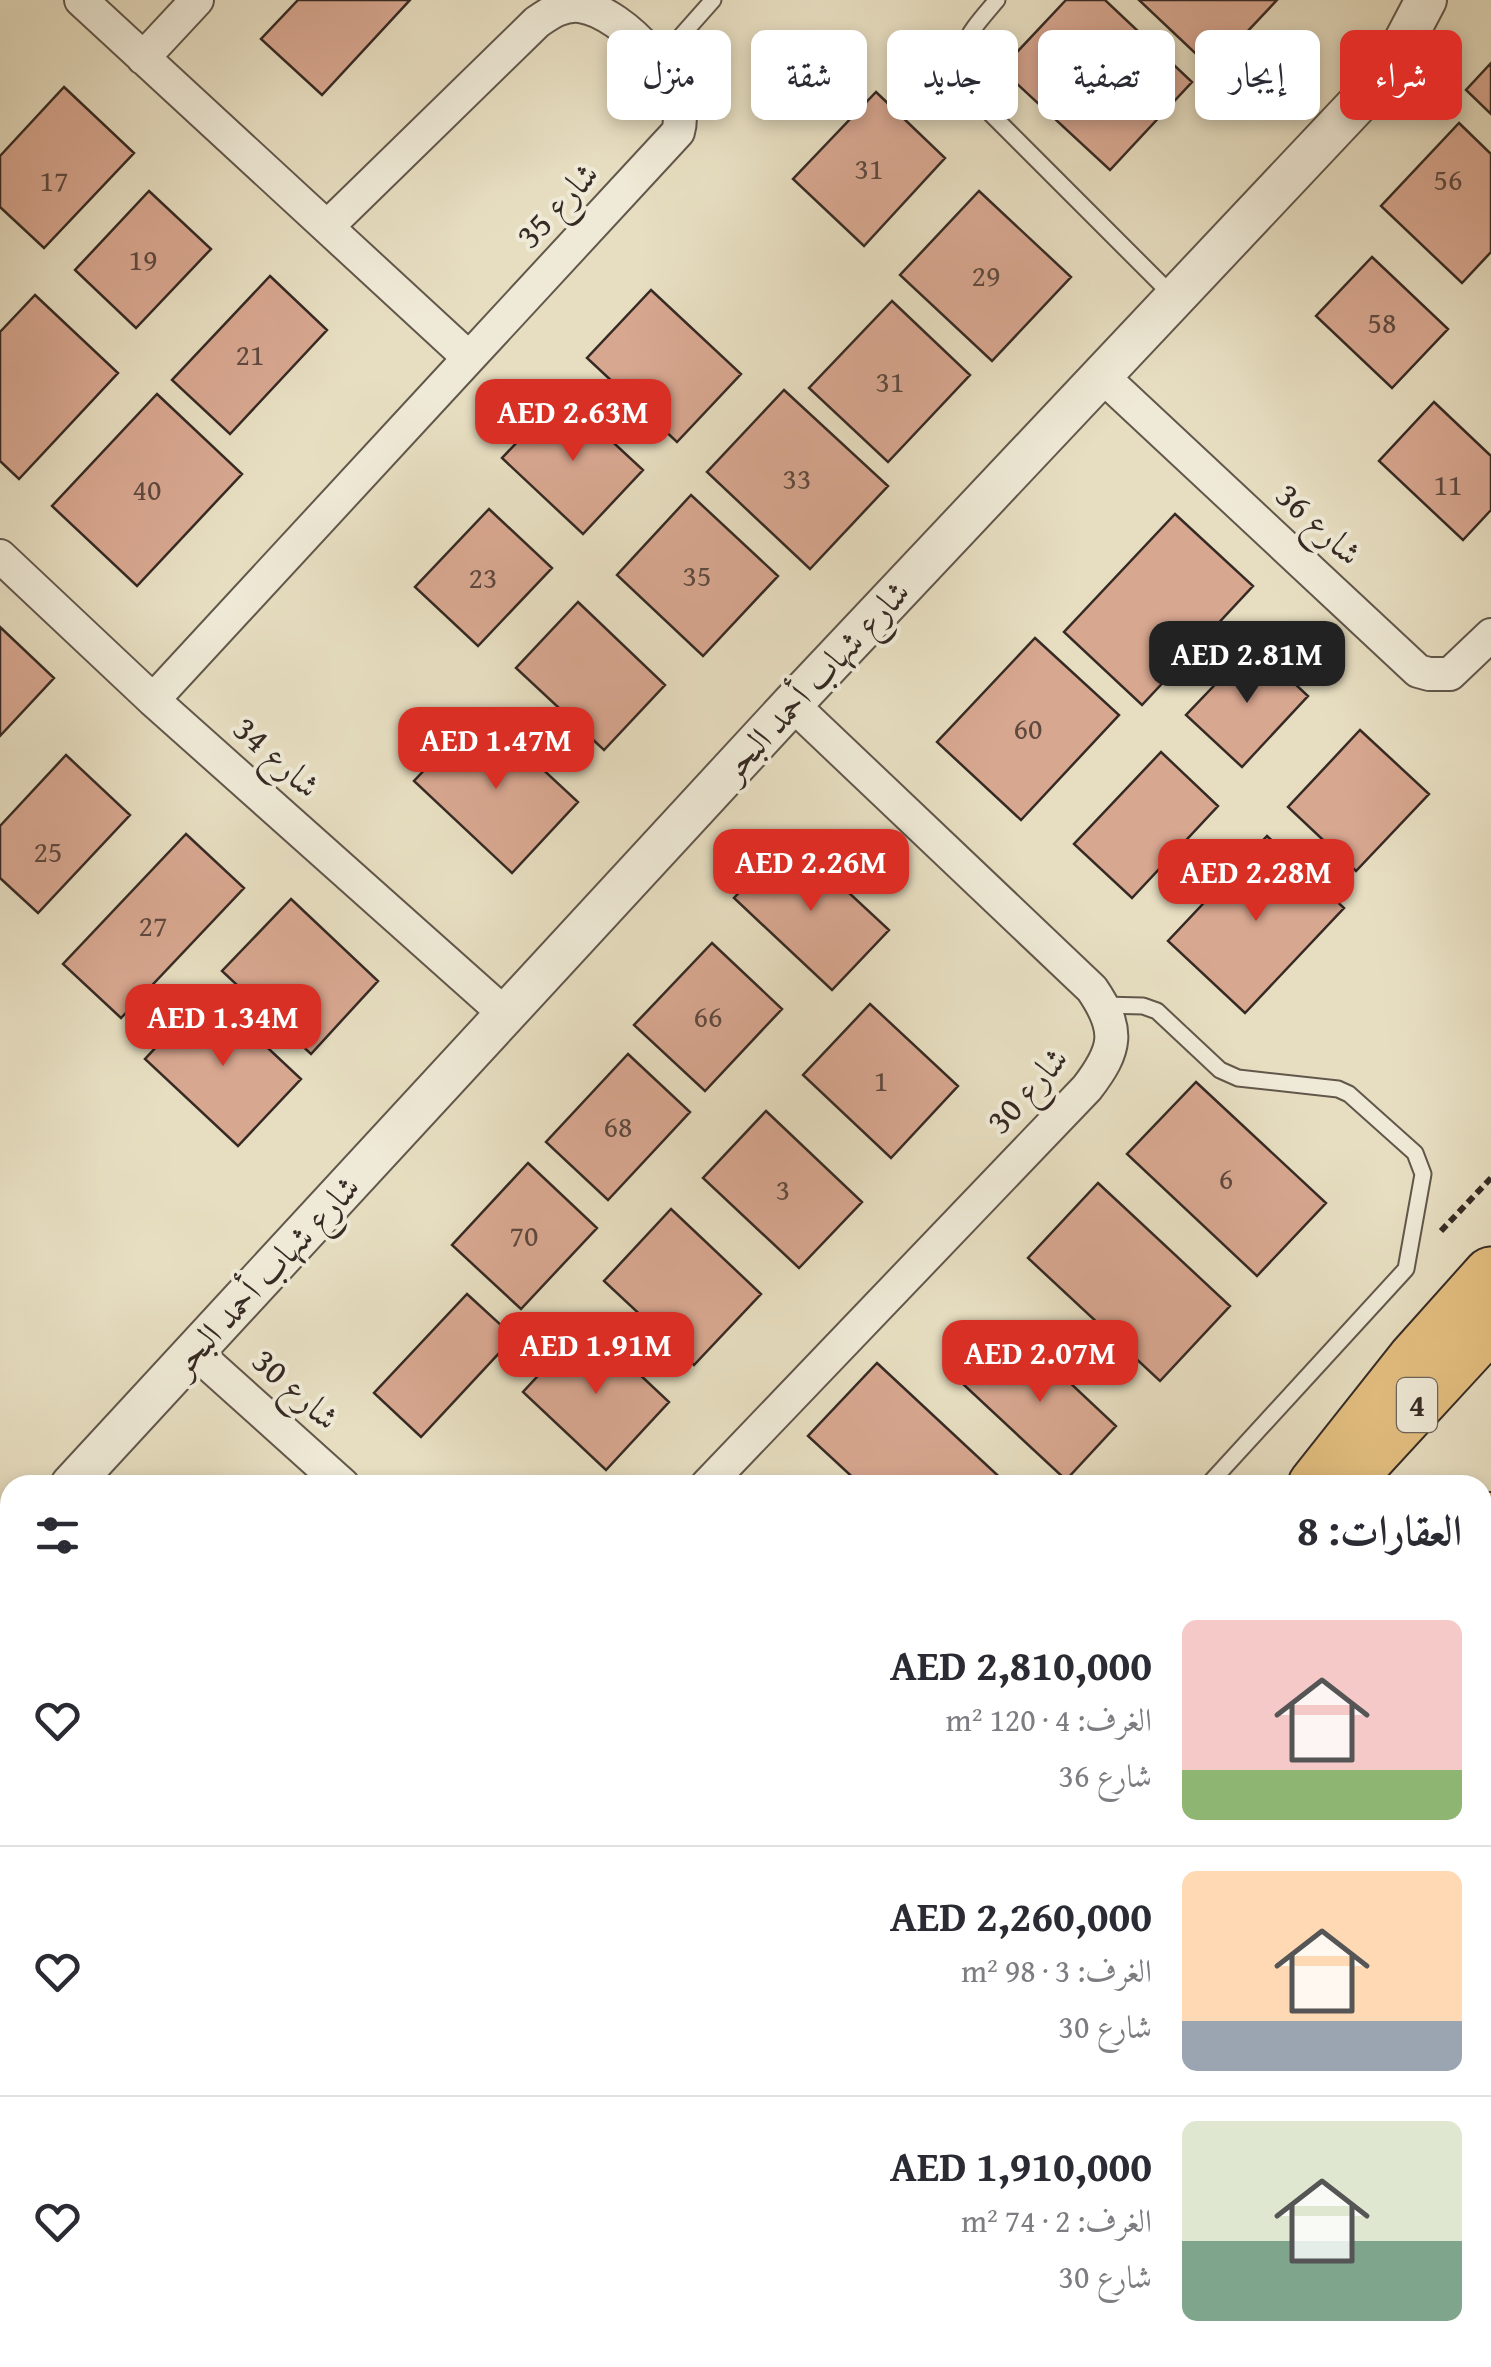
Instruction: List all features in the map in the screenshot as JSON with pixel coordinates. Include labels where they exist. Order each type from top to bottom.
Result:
[{"type":"highway","points":[[1324,1475],[1415,1360],[1491,1275]]},
{"type":"highway","name":"4","points":[[1352,1475],[1491,1324]]},
{"type":"street","points":[[81,0],[469,358]]},
{"type":"street","points":[[143,58],[197,0]]},
{"type":"street","name":"شارع شهاب أحمد البحر","points":[[80,1475],[792,704],[1364,98],[1395,59],[1426,0]]},
{"type":"street","name":"شارع 35","points":[[326,227],[537,22],[554,10],[580,6],[608,17],[622,30]]},
{"type":"street","name":"شارع 35","points":[[153,700],[674,140],[681,120]]},
{"type":"street","name":"شارع 36","points":[[1100,376],[1418,670],[1450,674],[1491,635]]},
{"type":"street","name":"شارع 34","points":[[0,556],[153,700],[504,1014]]},
{"type":"street","points":[[792,704],[1092,989],[1103,1004]]},
{"type":"street","name":"شارع 30","points":[[717,1475],[1086,1088],[1109,1056],[1113,1038],[1103,1004]]},
{"type":"street","name":"شارع 30","points":[[195,1352],[332,1475]]},
{"type":"lane","points":[[686,30],[713,0]]},
{"type":"lane","points":[[997,0],[962,47],[963,80],[971,94],[1174,297]]},
{"type":"lane","points":[[1103,1004],[1142,1006],[1157,1011],[1220,1070],[1238,1078],[1338,1090],[1360,1101],[1422,1164],[1406,1269],[1217,1475]]},
{"type":"path","points":[[1406,1269],[1491,1178]]},
{"type":"building","points":[[298,0],[410,0],[322,95],[261,39]]},
{"type":"building","points":[[1066,0],[1105,0],[1137,30],[1038,30],[1038,103],[1018,85],[1018,51]]},
{"type":"building","points":[[1139,0],[1277,0],[1249,30],[1195,30],[1195,53]]},
{"type":"building","points":[[1491,63],[1491,114],[1466,90]]},
{"type":"building","points":[[1175,66],[1192,82],[1175,100]]},
{"type":"building","points":[[64,87],[134,153],[44,248],[0,207],[0,156]]},
{"type":"building","points":[[876,92],[887,103],[887,120],[905,120],[945,158],[864,246],[793,179],[849,120],[867,120],[867,101]]},
{"type":"building","points":[[1056,120],[1157,120],[1110,170]]},
{"type":"building","points":[[1459,123],[1491,154],[1491,252],[1462,283],[1381,206]]},
{"type":"building","points":[[149,191],[211,249],[136,328],[75,270]]},
{"type":"building","points":[[979,191],[1071,277],[992,361],[900,275]]},
{"type":"building","points":[[1372,257],[1448,329],[1392,388],[1316,316]]},
{"type":"building","points":[[270,276],[327,330],[230,434],[172,380]]},
{"type":"building","points":[[651,290],[741,374],[677,442],[587,358]]},
{"type":"building","points":[[35,295],[118,373],[19,479],[0,461],[0,332]]},
{"type":"building","points":[[892,301],[970,375],[888,462],[809,388]]},
{"type":"building","points":[[784,390],[888,486],[810,569],[707,472]]},
{"type":"building","points":[[157,394],[242,474],[137,586],[52,506]]},
{"type":"building","points":[[562,395],[643,470],[583,534],[502,458]]},
{"type":"building","points":[[1434,402],[1491,456],[1491,510],[1463,540],[1379,461]]},
{"type":"building","points":[[691,495],[778,576],[703,656],[617,575]]},
{"type":"building","points":[[489,509],[552,568],[478,646],[415,587]]},
{"type":"building","points":[[1175,514],[1253,586],[1142,705],[1064,632]]},
{"type":"building","points":[[578,602],[665,685],[604,750],[516,668]]},
{"type":"building","points":[[0,627],[54,678],[0,736]]},
{"type":"building","points":[[1035,638],[1119,715],[1021,820],[937,742]]},
{"type":"building","points":[[1253,645],[1308,696],[1242,767],[1186,715]]},
{"type":"building","points":[[480,711],[578,802],[512,873],[414,781]]},
{"type":"building","points":[[1360,730],[1429,794],[1356,871],[1288,807]]},
{"type":"building","points":[[1161,752],[1218,806],[1132,898],[1074,844]]},
{"type":"building","points":[[66,755],[130,815],[38,913],[0,878],[0,826]]},
{"type":"building","points":[[186,834],[244,888],[121,1018],[63,964]]},
{"type":"building","points":[[1267,836],[1344,908],[1245,1013],[1168,941]]},
{"type":"building","points":[[790,838],[889,930],[832,990],[734,898]]},
{"type":"building","points":[[291,899],[378,981],[311,1054],[222,971]]},
{"type":"building","points":[[712,943],[782,1009],[705,1091],[634,1025]]},
{"type":"building","points":[[208,992],[301,1079],[238,1146],[145,1059]]},
{"type":"building","points":[[870,1004],[958,1086],[891,1158],[803,1075]]},
{"type":"building","points":[[628,1054],[690,1112],[608,1200],[546,1142]]},
{"type":"building","points":[[1196,1082],[1326,1203],[1257,1276],[1127,1154]]},
{"type":"building","points":[[766,1111],[862,1202],[799,1268],[703,1178]]},
{"type":"building","points":[[528,1163],[597,1228],[521,1309],[452,1245]]},
{"type":"building","points":[[1098,1183],[1230,1306],[1160,1381],[1028,1258]]},
{"type":"building","points":[[671,1209],[761,1294],[694,1365],[604,1281]]},
{"type":"building","points":[[467,1294],[514,1337],[421,1437],[374,1393]]},
{"type":"building","points":[[586,1324],[669,1402],[606,1470],[523,1392]]},
{"type":"building","points":[[1015,1331],[1116,1426],[1071,1475],[1061,1475],[964,1385]]},
{"type":"building","points":[[877,1363],[997,1475],[850,1475],[808,1436]]}]
